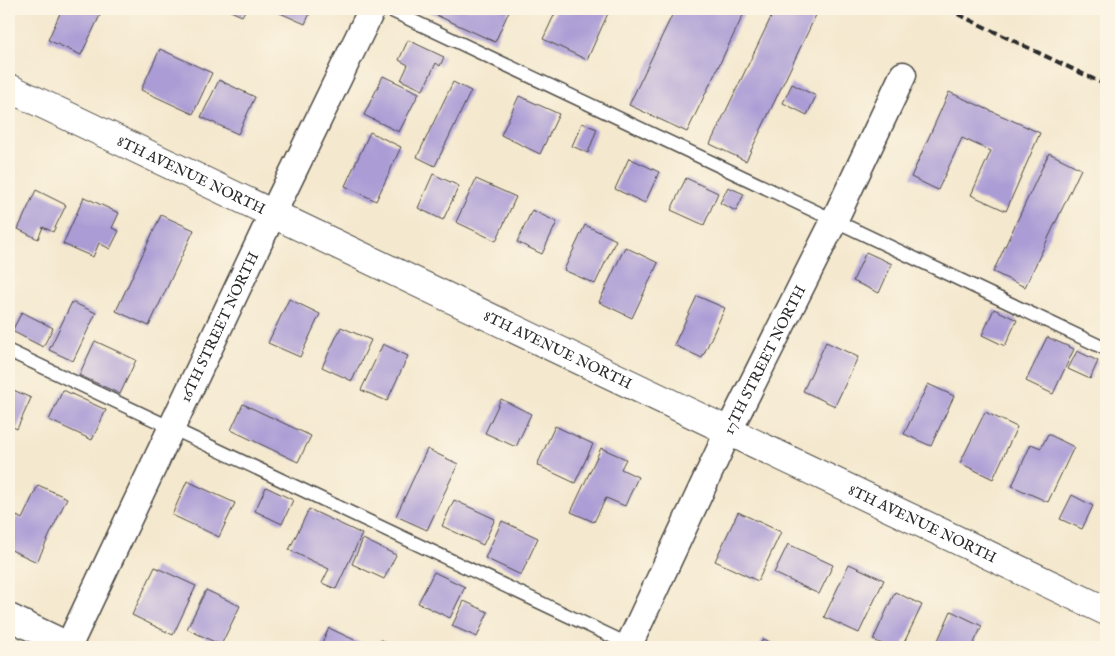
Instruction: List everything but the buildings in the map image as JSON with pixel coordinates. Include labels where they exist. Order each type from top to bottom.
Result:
[{"type":"street","name":"16TH STREET NORTH","points":[[69,647],[273,213],[372,9]]},
{"type":"street","name":"17TH STREET NORTH","points":[[630,646],[728,430],[835,220],[903,75]]},
{"type":"street","name":"8TH AVENUE NORTH","points":[[9,88],[1106,611]]},
{"type":"street","points":[[9,617],[69,647]]},
{"type":"lane","points":[[388,9],[1106,349]]},
{"type":"lane","points":[[9,350],[630,646]]},
{"type":"railway","points":[[947,9],[1106,85]]}]
